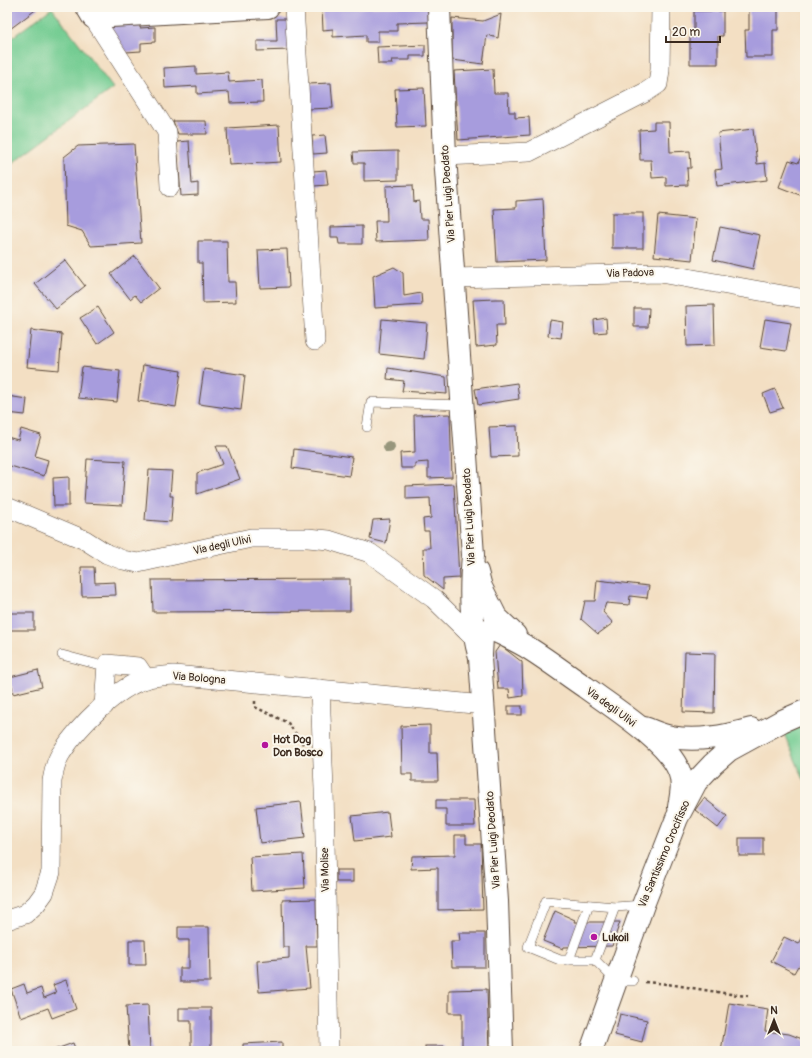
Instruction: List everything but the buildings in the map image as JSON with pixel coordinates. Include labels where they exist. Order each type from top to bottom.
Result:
[{"type":"street","points":[[90,12],[268,7]]},
{"type":"street","points":[[294,7],[315,341]]},
{"type":"street","name":"Via Pier Luigi Deodato","points":[[439,7],[445,156],[473,555],[470,588],[480,636],[497,901],[502,1051]]},
{"type":"street","points":[[445,156],[529,152],[646,92],[658,84],[660,70],[661,7]]},
{"type":"street","points":[[90,12],[168,132],[170,187]]},
{"type":"street","name":"Via Padova","points":[[453,278],[660,273],[805,299]]},
{"type":"street","name":"Via degli Ulivi","points":[[7,506],[85,540],[107,554],[138,563],[251,538],[308,538],[329,540],[370,553],[434,599],[480,636],[529,648],[639,726],[665,751],[679,770],[682,780],[682,790],[677,818]]},
{"type":"street","points":[[473,555],[481,587],[496,617],[529,648]]},
{"type":"street","points":[[104,706],[107,664],[138,667],[146,679]]},
{"type":"street","name":"Via Bologna","points":[[7,920],[25,914],[36,904],[44,893],[51,872],[52,781],[54,768],[61,753],[75,734],[104,706],[118,693],[132,685],[146,679],[174,675],[484,705]]},
{"type":"street","name":"Via Molise","points":[[320,689],[324,789],[329,1051]]},
{"type":"street","name":"Via Santissimo Crocifisso","points":[[591,1051],[625,981],[643,905],[677,818],[696,782],[729,750],[805,711]]},
{"type":"street","points":[[639,726],[670,737],[703,738],[721,737],[782,722]]},
{"type":"lane","points":[[367,427],[371,402],[462,405]]},
{"type":"lane","points":[[62,655],[96,664],[107,664]]},
{"type":"lane","points":[[625,981],[595,960],[560,960],[528,947],[546,901],[615,907],[643,905]]},
{"type":"lane","points":[[569,960],[589,904]]},
{"type":"lane","points":[[595,960],[615,907]]},
{"type":"path","points":[[255,700],[254,707],[288,723],[305,747]]},
{"type":"path","points":[[625,981],[664,983],[722,994],[748,996]]},
{"type":"green space","points":[[52,8],[113,88],[7,167],[7,41]]},
{"type":"green space","points":[[805,725],[805,782],[784,734]]},
{"type":"place","name":"Hot Dog Don Bosco","points":[[265,745]]},
{"type":"place","name":"Lukoil","points":[[594,937]]}]
